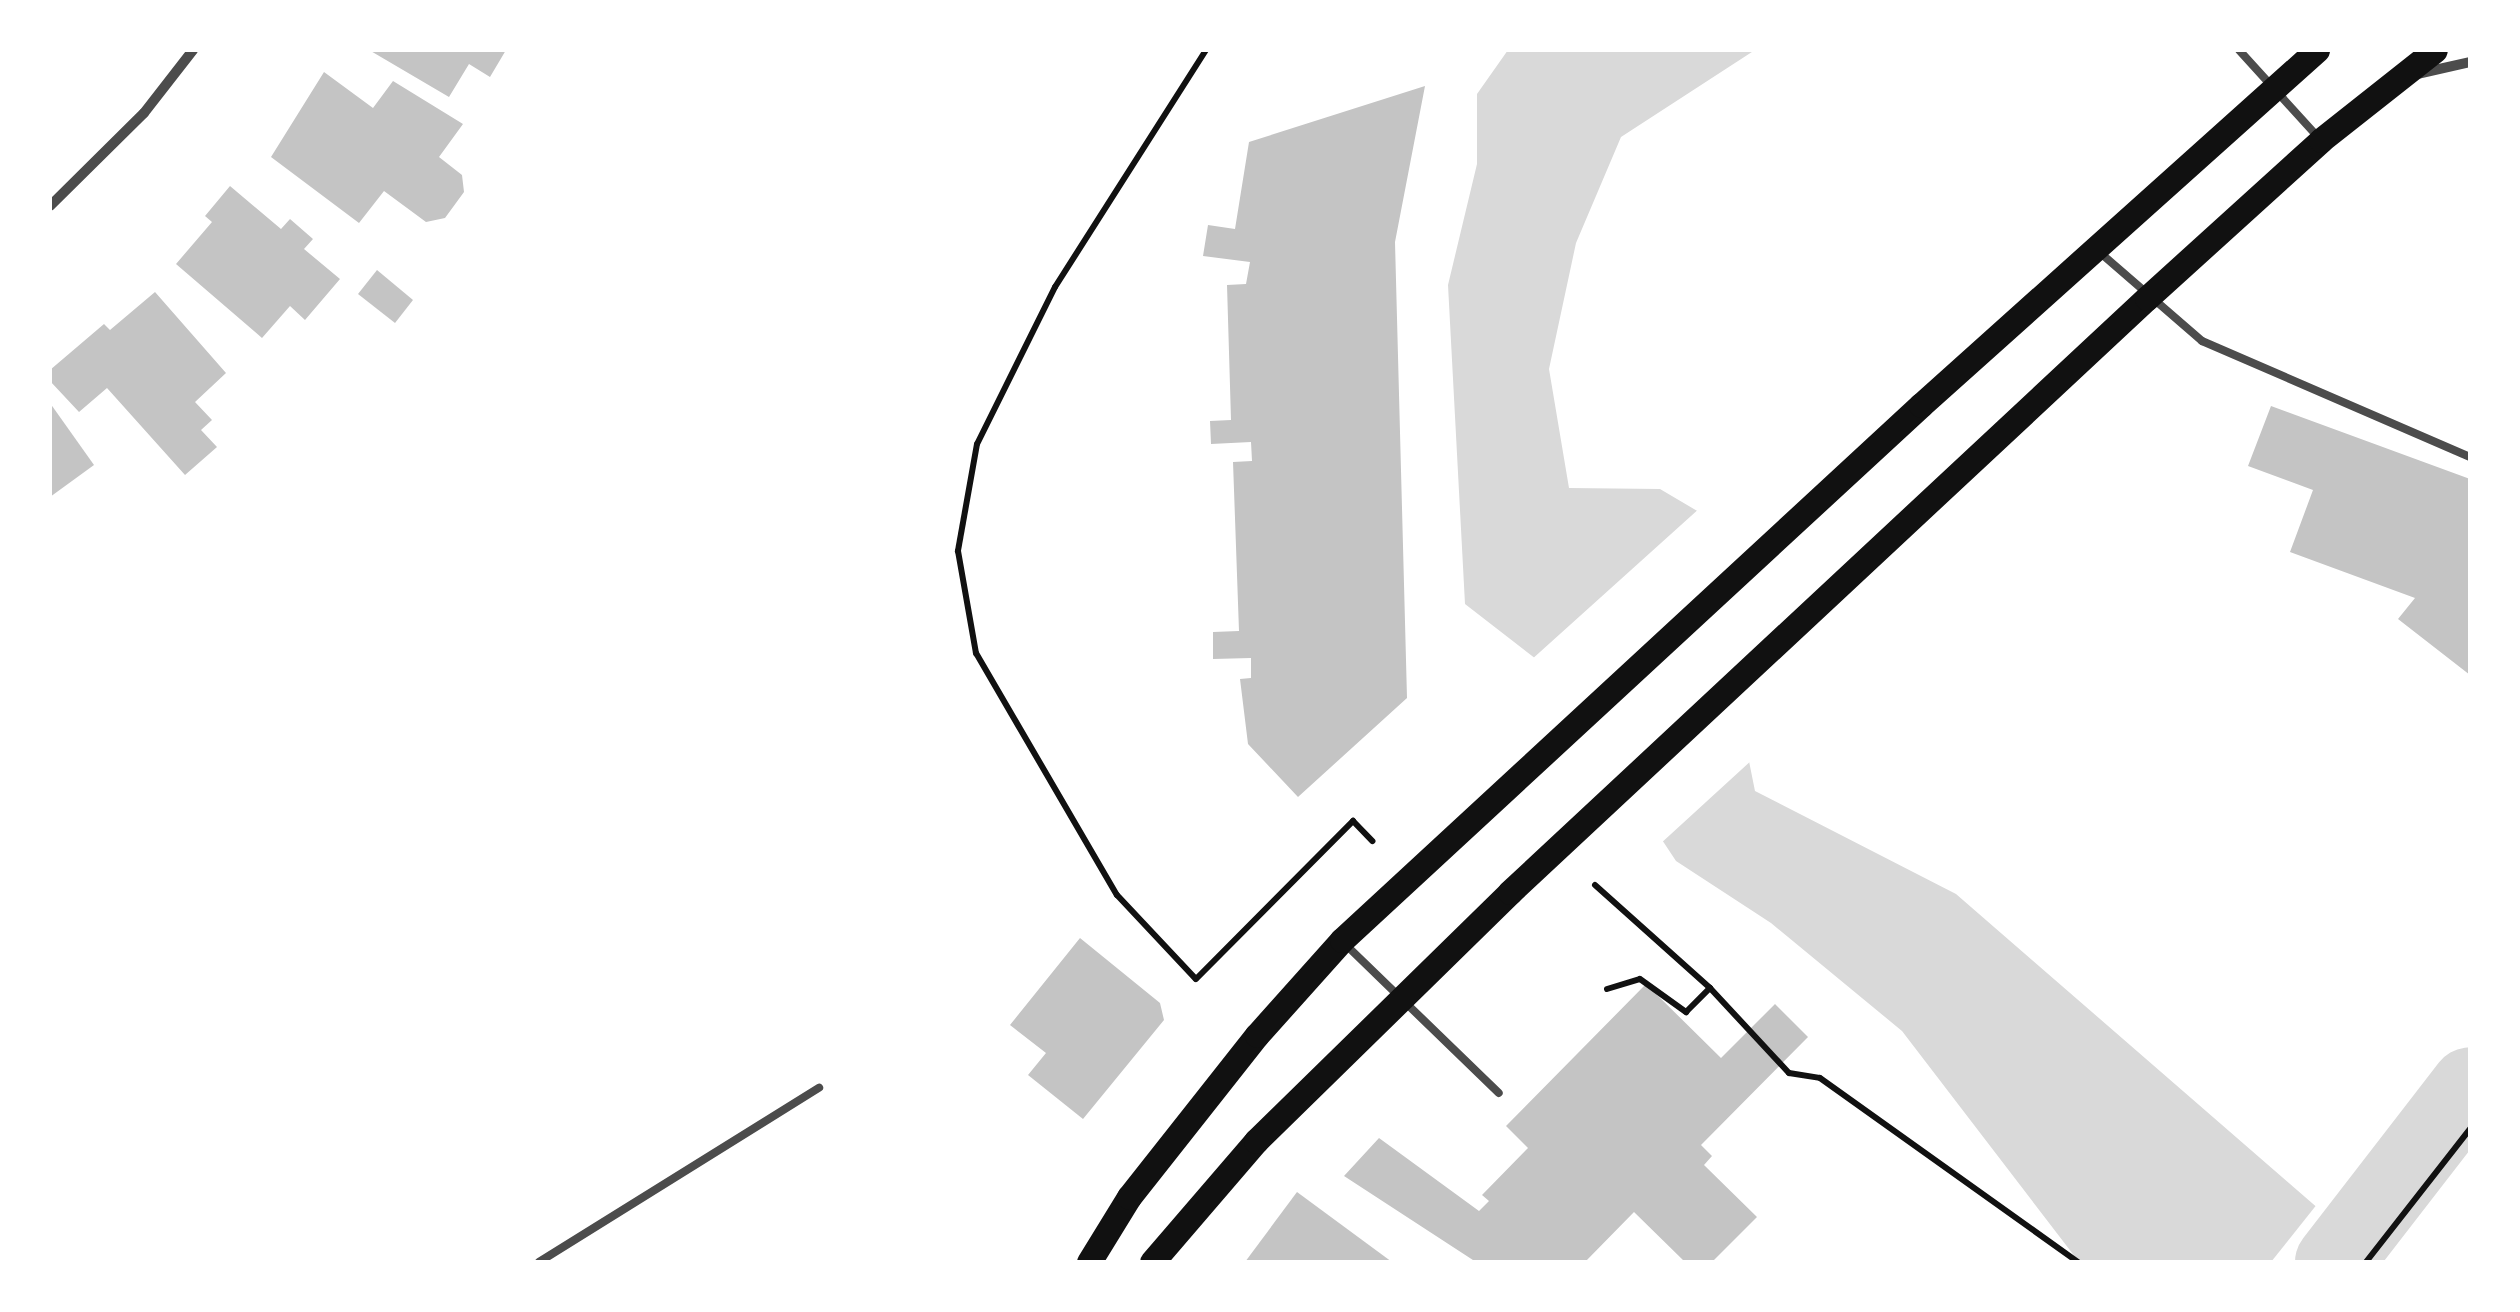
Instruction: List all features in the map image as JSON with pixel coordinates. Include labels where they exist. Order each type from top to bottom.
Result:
[{"type":"main road","points":[[1089,1262],[1129,1198],[1257,1034],[1342,940],[2094,247],[2317,50]]},
{"type":"main road","points":[[1152,1262],[1256,1141],[1397,1000],[2147,298],[2321,140],[2434,50]]},
{"type":"street","points":[[50,206],[144,113],[194,50]]},
{"type":"street","points":[[2401,77],[2470,62]]},
{"type":"lane","points":[[2240,50],[2321,140]]},
{"type":"lane","points":[[2094,247],[2147,298],[2202,341],[2470,456]]},
{"type":"lane","points":[[1342,940],[1397,1000],[1499,1094]]},
{"type":"lane","points":[[539,1262],[819,1088]]},
{"type":"path","points":[[1196,979],[1117,895],[976,652],[958,551],[977,444],[1054,287],[1206,50]]},
{"type":"path","points":[[1597,884],[1710,988],[1789,1073],[1820,1078],[1954,1169],[2078,1262]]},
{"type":"path","points":[[1606,989],[1640,979],[1686,1012],[1710,988]]},
{"type":"path","points":[[2366,1262],[2470,1130]]},
{"type":"shaded area","points":[[1508,50],[1755,50],[1621,137],[1576,243],[1549,369],[1569,488],[1660,489],[1699,512],[1755,791],[1956,894],[2380,1262],[2079,1262],[1902,1031],[1771,923],[1676,861],[1549,669],[1465,604],[1448,285],[1477,164],[1477,94]]},
{"type":"pier","points":[[1701,507],[1753,759],[1659,845],[1545,673],[1530,661]]},
{"type":"pier","points":[[2318,1203],[2381,1256],[2377,1262],[2271,1262]]},
{"type":"building","points":[[369,50],[506,50],[490,77],[469,64],[449,97]]},
{"type":"building","points":[[324,72],[373,108],[393,81],[463,124],[439,157],[462,175],[464,192],[445,218],[426,222],[384,191],[359,223],[271,157]]},
{"type":"building","points":[[1425,86],[1395,242],[1407,698],[1298,797],[1248,744],[1240,679],[1251,678],[1251,658],[1213,659],[1213,632],[1239,631],[1233,462],[1252,461],[1251,442],[1211,444],[1210,421],[1231,420],[1227,285],[1246,284],[1250,262],[1203,256],[1208,225],[1235,229],[1249,142]]},
{"type":"building","points":[[230,186],[281,229],[290,219],[313,239],[304,249],[340,279],[305,320],[290,306],[262,338],[176,264],[212,222],[205,216]]},
{"type":"building","points":[[377,270],[413,300],[395,323],[358,294]]},
{"type":"building","points":[[155,292],[226,373],[195,402],[212,420],[201,430],[217,447],[185,475],[107,388],[79,412],[50,381],[50,370],[104,324],[110,330]]},
{"type":"building","points":[[50,403],[94,465],[50,497]]},
{"type":"building","points":[[2271,406],[2470,479],[2470,675],[2398,619],[2415,598],[2290,552],[2313,490],[2248,466]]},
{"type":"building","points":[[1080,938],[1160,1003],[1164,1020],[1083,1119],[1028,1075],[1046,1053],[1010,1025]]},
{"type":"building","points":[[1646,984],[1721,1058],[1775,1004],[1808,1037],[1701,1145],[1712,1156],[1704,1165],[1757,1217],[1712,1262],[1685,1262],[1634,1212],[1585,1262],[1476,1262],[1344,1176],[1379,1138],[1479,1211],[1489,1201],[1482,1195],[1528,1148],[1506,1126]]},
{"type":"building","points":[[1297,1192],[1392,1262],[1245,1262]]},
{"type":"waterway","points":[[2334,1262],[2470,1086]]}]
